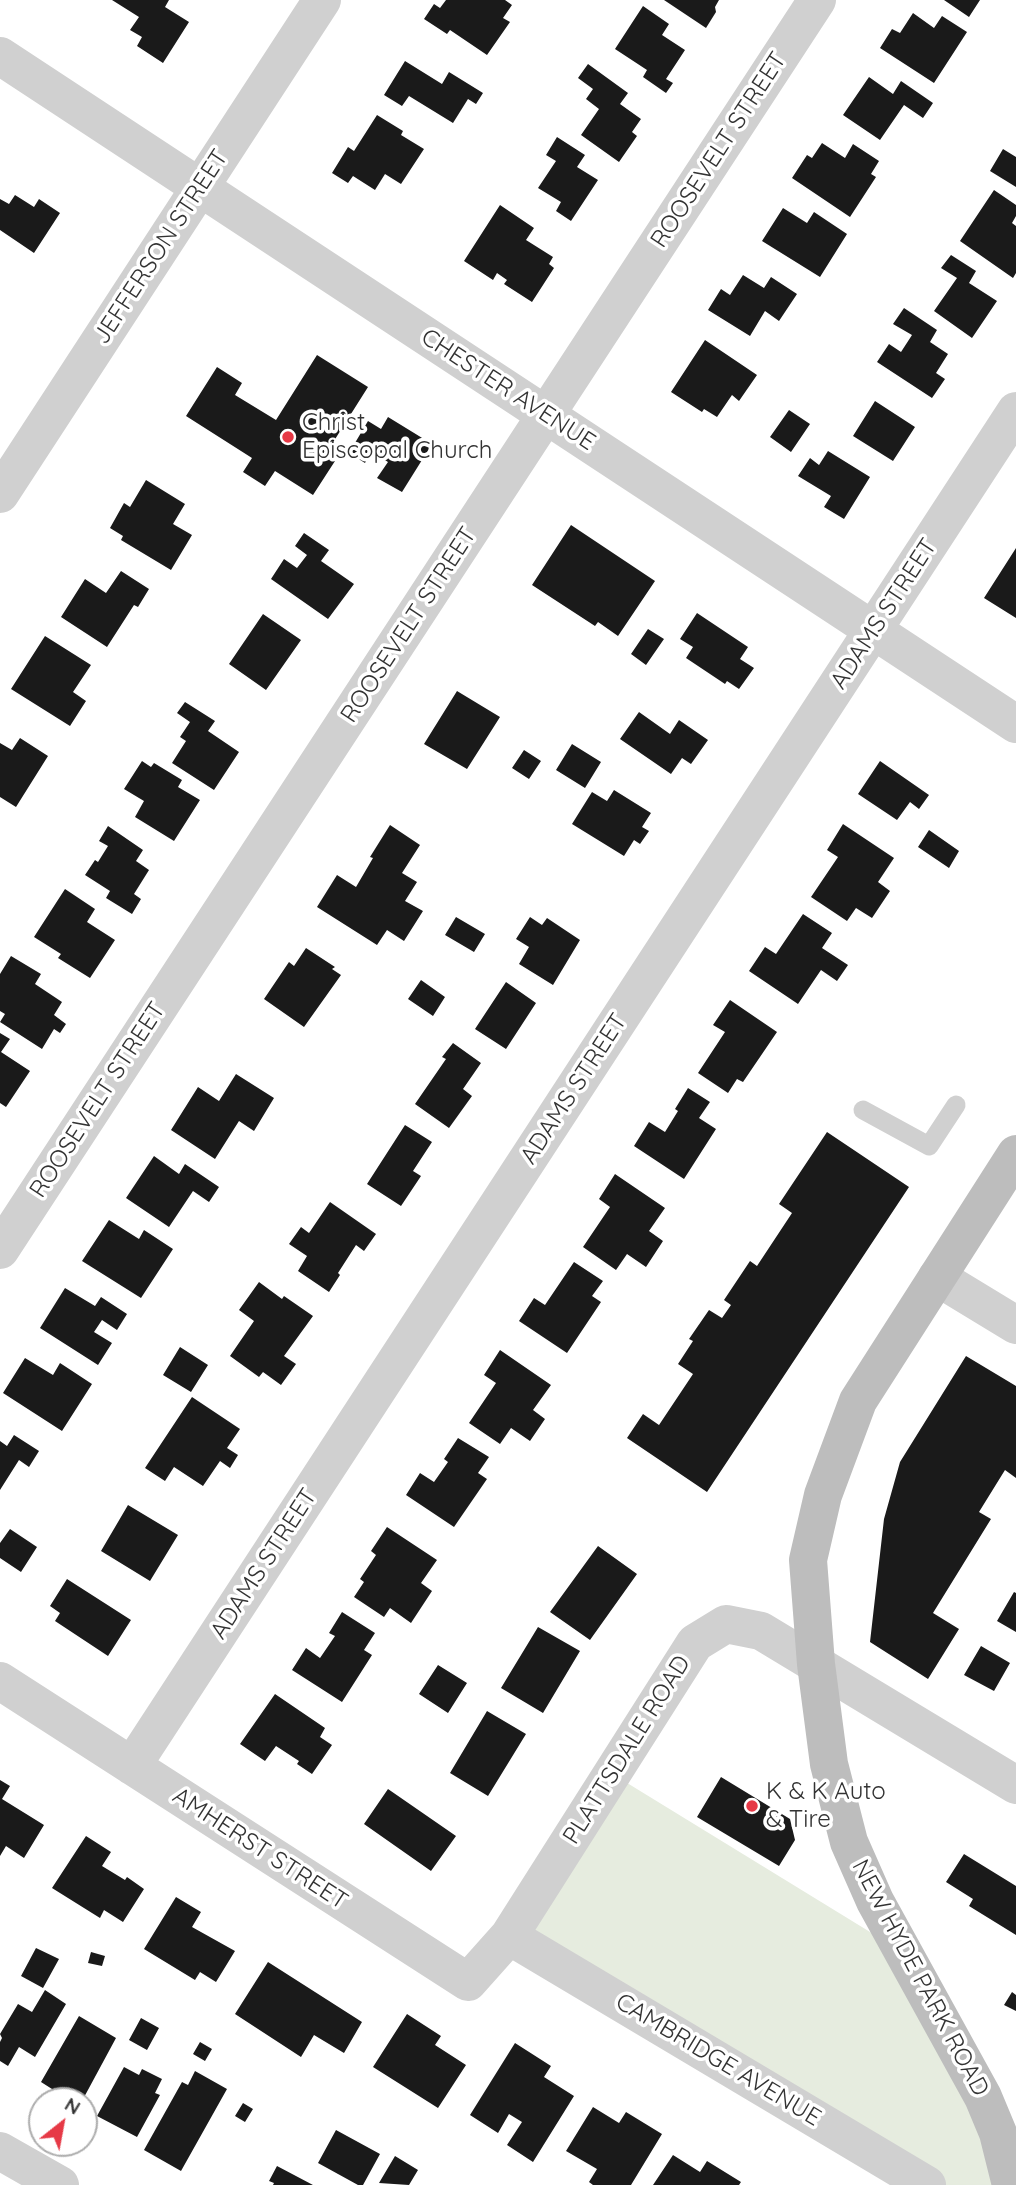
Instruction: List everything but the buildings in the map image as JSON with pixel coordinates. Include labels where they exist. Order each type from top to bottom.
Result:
[{"type":"main road","name":"NEW HYDE PARK ROAD","points":[[1010,2185],[998,2133],[983,2097],[875,1901],[849,1842],[829,1764],[816,1664],[808,1560],[824,1495],[858,1401],[1016,1154]]},
{"type":"street","name":"JEFFERSON STREET","points":[[0,494],[323,0]]},
{"type":"street","name":"ROOSEVELT STREET","points":[[0,1250],[817,0]]},
{"type":"street","name":"CHESTER AVENUE","points":[[0,56],[1016,724]]},
{"type":"street","name":"ADAMS STREET","points":[[132,1766],[1016,411]]},
{"type":"street","points":[[937,1278],[1016,1325]]},
{"type":"street","name":"PLATTSDALE ROAD","points":[[509,1936],[695,1643],[726,1624],[761,1631],[1013,1776]]},
{"type":"street","name":"AMHERST STREET","points":[[0,1681],[468,1982],[509,1936]]},
{"type":"street","name":"CAMBRIDGE AVENUE","points":[[509,1936],[926,2185]]},
{"type":"street","points":[[0,2151],[60,2185]]},
{"type":"lane","points":[[863,1110],[929,1146],[956,1105]]},
{"type":"shaded area","points":[[619,1778],[888,1943],[959,2072],[1003,2185],[945,2185],[521,1933]]},
{"type":"place","name":"Christ Episcopal Church","points":[[288,437]]},
{"type":"place","name":"K & K Auto & Tire","points":[[752,1806]]}]
